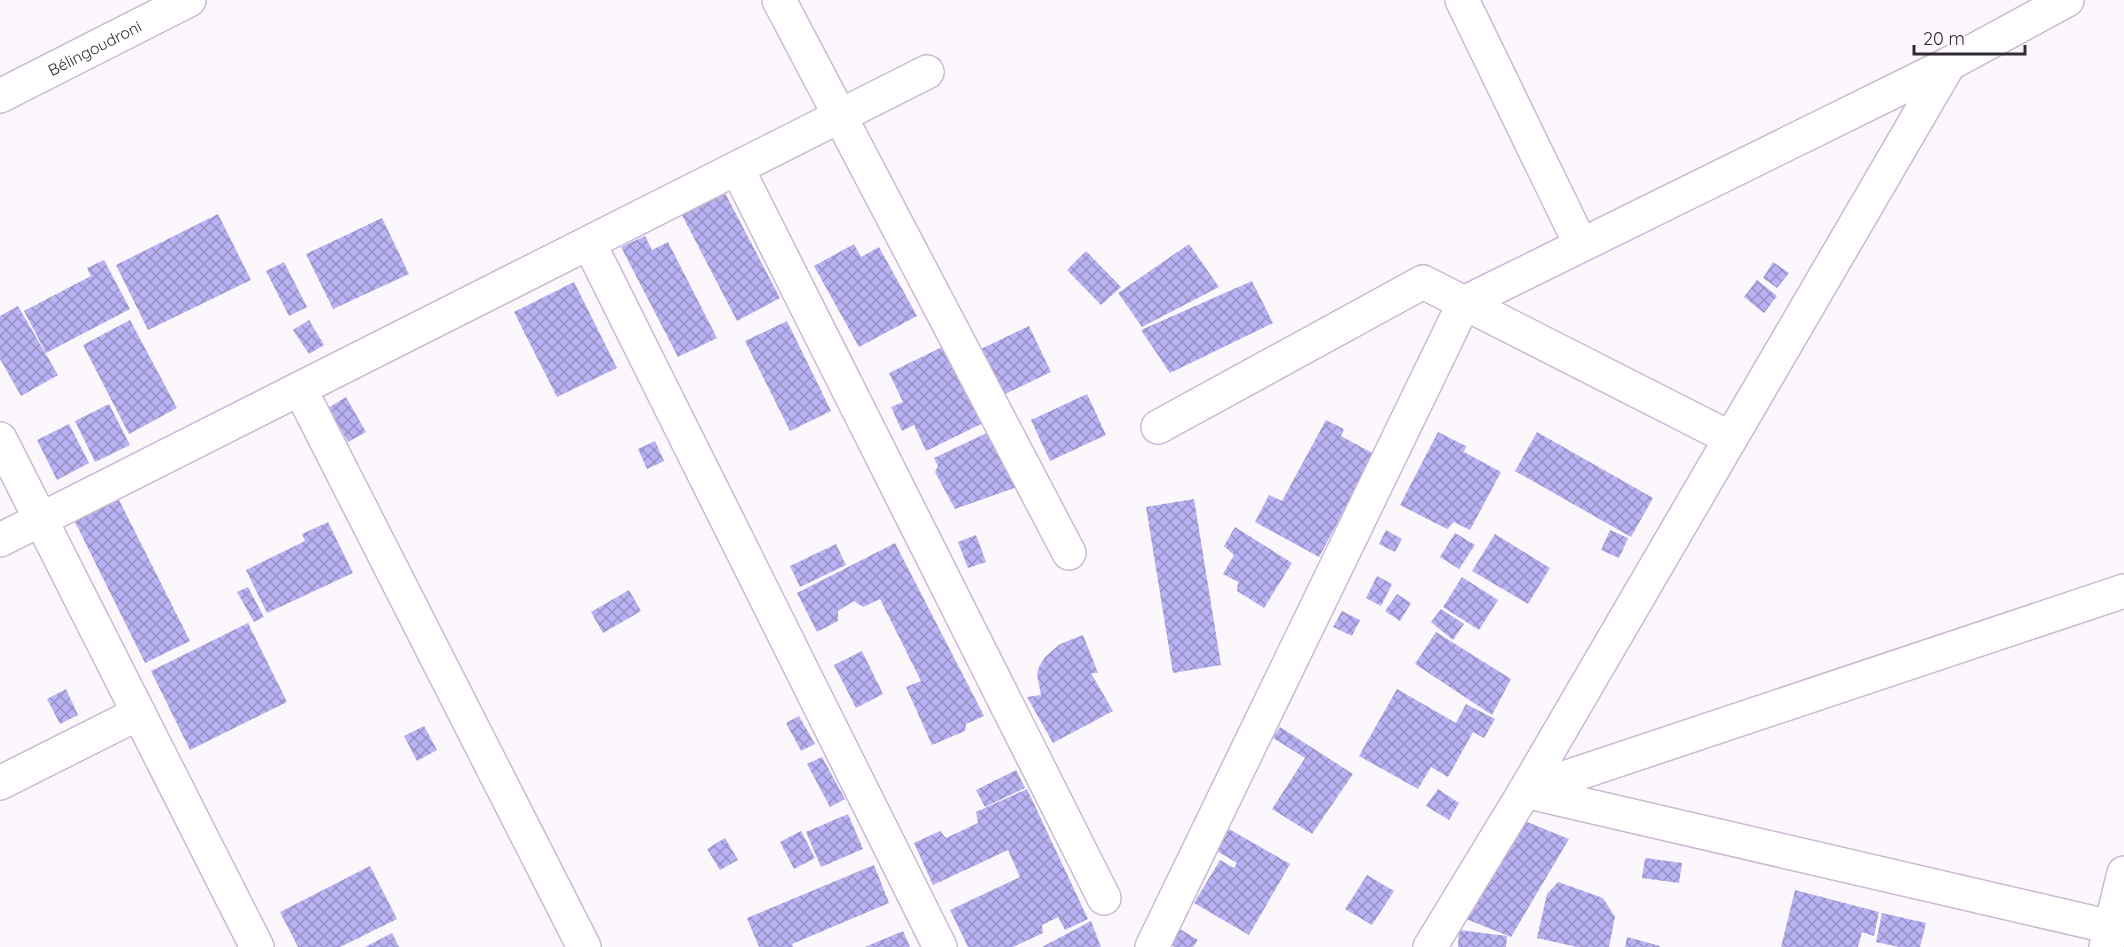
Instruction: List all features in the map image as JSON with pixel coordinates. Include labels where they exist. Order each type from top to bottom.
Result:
[{"type":"street","name":"Bélingoudroni","points":[[0,96],[189,0]]},
{"type":"street","points":[[779,0],[1069,553]]},
{"type":"street","points":[[1462,0],[1581,245]]},
{"type":"street","points":[[1152,947],[1464,303],[1949,64],[2067,0]]},
{"type":"street","points":[[1430,947],[1525,791],[1949,64]]},
{"type":"street","points":[[0,540],[927,72]]},
{"type":"street","points":[[737,168],[1104,898]]},
{"type":"street","points":[[589,243],[940,947]]},
{"type":"street","points":[[1158,428],[1423,282],[1730,438]]},
{"type":"street","points":[[300,389],[584,947]]},
{"type":"street","points":[[0,439],[257,947]]},
{"type":"street","points":[[1525,791],[2124,591]]},
{"type":"street","points":[[0,783],[139,713]]},
{"type":"street","points":[[1525,791],[2114,935],[2124,873]]},
{"type":"building","points":[[725,193],[780,298],[737,321],[682,215]]},
{"type":"building","points":[[218,214],[251,280],[148,330],[116,265]]},
{"type":"building","points":[[382,218],[409,274],[333,309],[306,254]]},
{"type":"building","points":[[645,236],[652,250],[668,242],[717,338],[678,357],[621,247]]},
{"type":"building","points":[[854,244],[861,257],[879,247],[917,316],[859,347],[814,266]]},
{"type":"building","points":[[1189,244],[1219,287],[1142,327],[1118,293]]},
{"type":"building","points":[[1086,251],[1121,287],[1101,305],[1067,270]]},
{"type":"building","points":[[104,260],[130,309],[46,353],[24,311],[91,276],[87,268]]},
{"type":"building","points":[[284,262],[307,307],[289,316],[266,271]]},
{"type":"building","points":[[1773,262],[1789,273],[1777,288],[1763,278]]},
{"type":"building","points":[[1757,280],[1777,296],[1764,313],[1744,297]]},
{"type":"building","points":[[1252,281],[1273,323],[1170,373],[1141,330]]},
{"type":"building","points":[[574,282],[617,368],[557,397],[514,312]]},
{"type":"building","points":[[18,306],[58,375],[21,396],[0,359],[0,316]]},
{"type":"building","points":[[130,320],[177,408],[129,434],[83,345]]},
{"type":"building","points":[[309,320],[324,345],[309,354],[293,330]]},
{"type":"building","points":[[787,321],[831,411],[790,431],[745,341]]},
{"type":"building","points":[[1029,326],[1051,372],[1003,395],[981,349]]},
{"type":"building","points":[[944,346],[981,424],[926,451],[914,425],[902,431],[891,407],[903,402],[889,373]]},
{"type":"building","points":[[1087,394],[1106,435],[1050,461],[1031,420]]},
{"type":"building","points":[[346,397],[366,432],[348,442],[328,408]]},
{"type":"building","points":[[109,404],[130,445],[95,462],[75,421]]},
{"type":"building","points":[[1326,420],[1344,429],[1341,436],[1374,454],[1319,557],[1255,522],[1269,495],[1282,501]]},
{"type":"building","points":[[69,424],[89,463],[57,480],[37,440]]},
{"type":"building","points":[[991,431],[1017,487],[955,509],[935,472],[938,466],[934,458]]},
{"type":"building","points":[[1438,432],[1466,446],[1464,452],[1501,472],[1470,530],[1454,522],[1447,529],[1400,505]]},
{"type":"building","points":[[1537,432],[1653,498],[1631,537],[1515,471]]},
{"type":"building","points":[[655,441],[664,461],[647,469],[638,449]]},
{"type":"building","points":[[118,498],[190,641],[145,663],[74,520]]},
{"type":"building","points":[[1194,499],[1221,665],[1173,673],[1146,507]]},
{"type":"building","points":[[328,522],[353,573],[267,613],[246,570],[305,541],[302,534]]},
{"type":"building","points":[[1235,527],[1292,563],[1264,608],[1237,591],[1238,582],[1223,574],[1234,555],[1224,546]]},
{"type":"building","points":[[1386,530],[1402,539],[1395,552],[1379,544]]},
{"type":"building","points":[[1610,530],[1628,538],[1619,558],[1601,550]]},
{"type":"building","points":[[1455,533],[1475,545],[1459,569],[1440,557]]},
{"type":"building","points":[[1495,534],[1550,568],[1528,604],[1472,571]]},
{"type":"building","points":[[976,535],[986,562],[968,568],[958,542]]},
{"type":"building","points":[[895,543],[984,716],[966,724],[965,731],[932,745],[906,687],[921,681],[880,599],[863,607],[854,601],[838,611],[838,621],[817,632],[797,593]]},
{"type":"building","points":[[836,544],[846,565],[800,587],[790,566]]},
{"type":"building","points":[[1377,576],[1392,584],[1381,606],[1366,598]]},
{"type":"building","points":[[1462,577],[1498,600],[1479,630],[1443,607]]},
{"type":"building","points":[[248,587],[264,617],[254,622],[237,592]]},
{"type":"building","points":[[629,590],[641,611],[603,633],[591,612]]},
{"type":"building","points":[[1397,594],[1411,603],[1400,621],[1385,611]]},
{"type":"building","points":[[1441,609],[1464,624],[1453,640],[1431,622]]},
{"type":"building","points":[[1342,611],[1360,620],[1352,636],[1333,627]]},
{"type":"building","points":[[248,623],[287,702],[190,750],[151,671]]},
{"type":"building","points":[[1436,632],[1511,679],[1492,715],[1415,664]]},
{"type":"building","points":[[1083,635],[1098,673],[1091,673],[1113,711],[1053,743],[1027,697],[1041,695],[1037,674],[1045,657],[1060,644]]},
{"type":"building","points":[[862,651],[883,694],[856,708],[834,665]]},
{"type":"building","points":[[66,689],[78,715],[60,724],[47,699]]},
{"type":"building","points":[[1397,689],[1456,723],[1466,704],[1495,719],[1484,738],[1473,732],[1448,777],[1431,767],[1418,789],[1359,756]]},
{"type":"building","points":[[799,716],[815,744],[801,751],[786,723]]},
{"type":"building","points":[[424,726],[437,750],[417,761],[404,736]]},
{"type":"building","points":[[1280,727],[1353,774],[1312,834],[1272,809],[1305,758],[1273,738]]},
{"type":"building","points":[[822,757],[845,799],[830,807],[807,764]]},
{"type":"building","points":[[1016,770],[1025,788],[985,807],[976,790]]},
{"type":"building","points":[[1027,789],[1088,919],[1065,930],[1058,917],[1042,925],[1043,933],[1013,947],[968,947],[950,910],[1020,877],[1008,850],[933,885],[914,843],[940,831],[946,838],[978,823],[976,812]]},
{"type":"building","points":[[1438,789],[1459,803],[1449,820],[1426,806]]},
{"type":"building","points":[[848,814],[863,849],[821,867],[806,832]]},
{"type":"building","points":[[1522,820],[1569,839],[1511,937],[1461,917]]},
{"type":"building","points":[[1229,829],[1290,864],[1249,935],[1194,903],[1220,860],[1234,868],[1237,863],[1217,851]]},
{"type":"building","points":[[801,831],[815,858],[794,869],[780,842]]},
{"type":"building","points":[[725,838],[738,860],[720,870],[707,849]]},
{"type":"building","points":[[1645,858],[1682,863],[1679,883],[1642,878]]},
{"type":"building","points":[[874,865],[889,903],[792,944],[793,947],[759,947],[747,918]]},
{"type":"building","points":[[370,866],[397,919],[340,947],[298,947],[280,912]]},
{"type":"building","points":[[1367,875],[1394,891],[1372,925],[1345,909]]},
{"type":"building","points":[[1558,882],[1603,898],[1615,917],[1609,947],[1577,947],[1537,938],[1547,894]]},
{"type":"building","points":[[1795,890],[1879,912],[1874,936],[1862,932],[1858,947],[1781,947]]},
{"type":"building","points":[[1882,913],[1926,923],[1920,947],[1899,947],[1876,942]]},
{"type":"building","points":[[1091,921],[1101,947],[1042,947]]},
{"type":"building","points":[[1180,929],[1198,940],[1193,947],[1175,947],[1170,944]]},
{"type":"building","points":[[1459,930],[1507,936],[1506,947],[1458,947]]},
{"type":"building","points":[[903,931],[910,947],[865,947]]},
{"type":"building","points":[[392,933],[399,947],[365,947]]},
{"type":"building","points":[[1627,937],[1660,946],[1660,947],[1625,947]]}]
